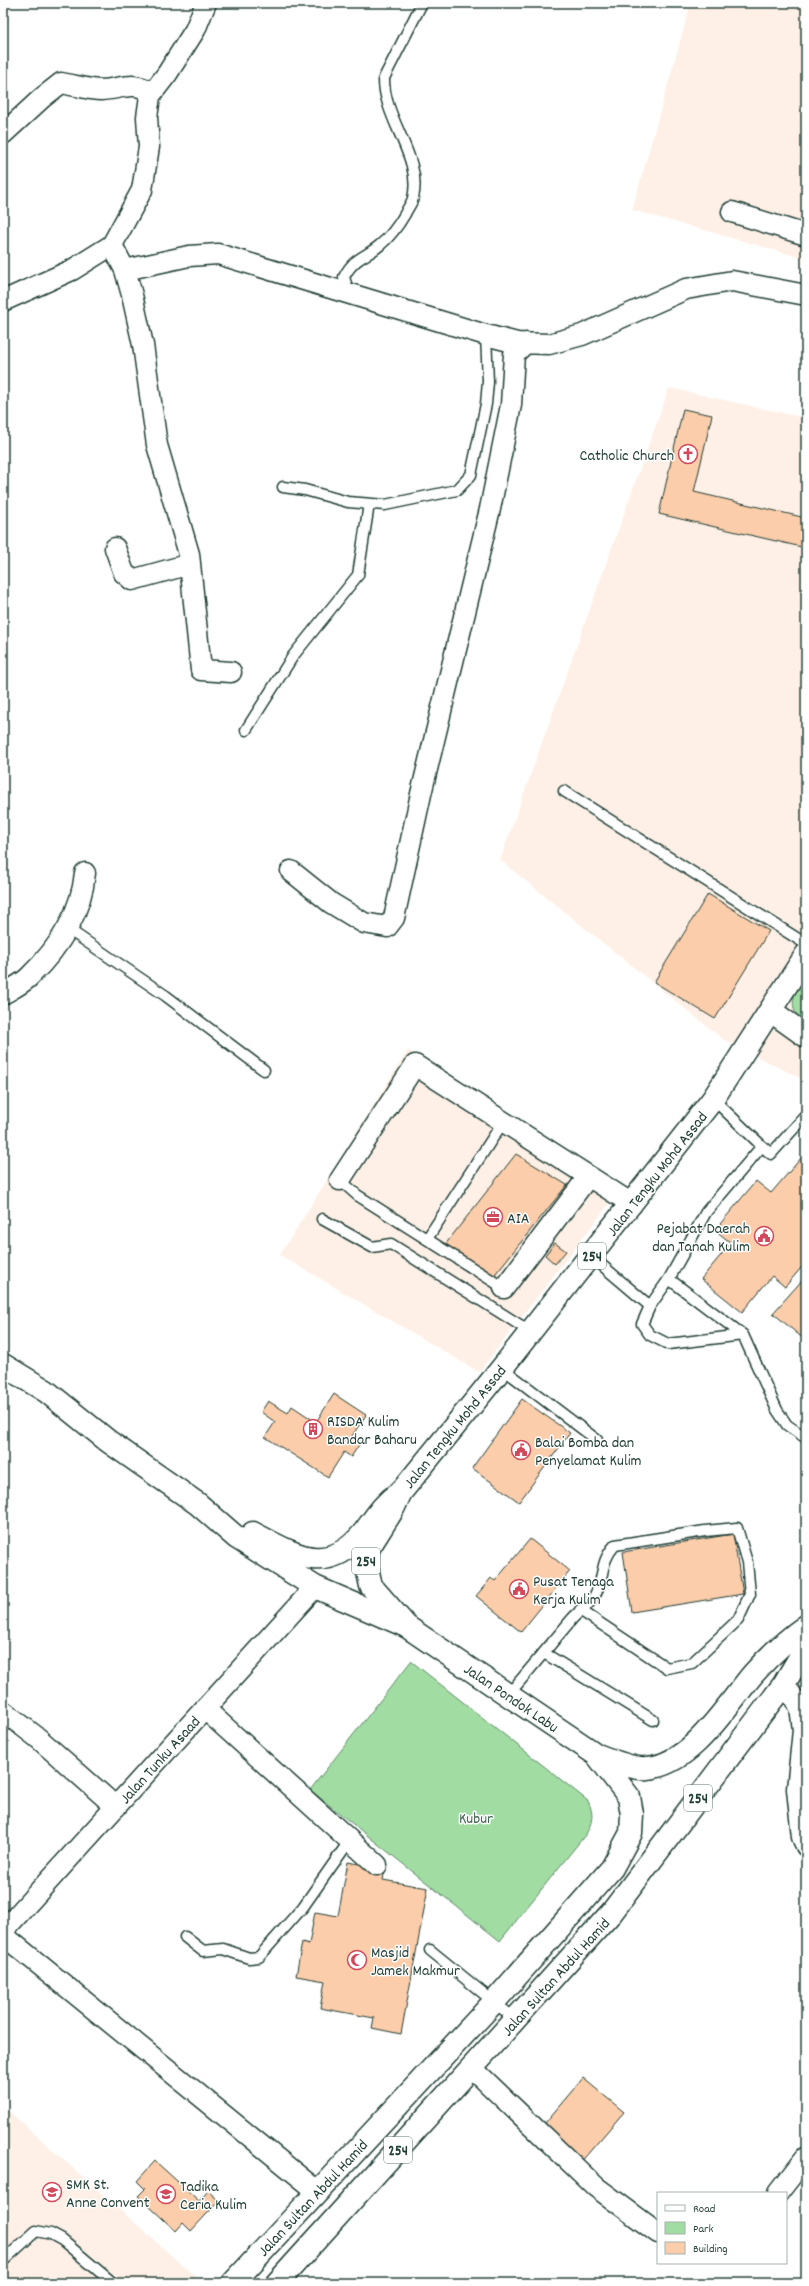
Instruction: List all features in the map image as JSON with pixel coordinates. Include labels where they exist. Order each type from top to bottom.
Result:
[{"type":"main road","name":"Jalan Tengku Mohd Assad","points":[[406,1626],[371,1586],[366,1563],[368,1549],[392,1511],[401,1492],[531,1332],[713,1099],[806,955]]},
{"type":"main road","points":[[771,1011],[806,1036]]},
{"type":"main road","points":[[3,1365],[46,1391],[108,1441],[198,1504]]},
{"type":"main road","name":"Jalan Tengku Mohd Assad","points":[[198,1504],[293,1553],[311,1558],[327,1559],[338,1555],[348,1548],[365,1530],[386,1502],[401,1492]]},
{"type":"main road","name":"Jalan Pondok Labu","points":[[198,1504],[236,1538],[315,1587],[406,1626],[509,1694],[597,1755],[624,1764],[647,1769],[668,1762],[679,1755],[704,1734],[754,1673],[785,1641],[806,1626]]},
{"type":"main road","name":"Jalan Sultan Abdul Hamid","points":[[280,2282],[612,1912],[794,1674],[806,1647]]},
{"type":"main road","name":"Jalan Sultan Abdul Hamid","points":[[233,2283],[494,2002],[612,1868],[631,1833],[632,1814],[629,1797],[597,1755]]},
{"type":"street","points":[[3,301],[72,270],[112,245],[142,190],[149,147],[146,117],[150,96],[167,74],[196,30],[206,3]]},
{"type":"street","points":[[3,134],[42,98],[61,83],[100,90],[134,85],[143,86],[152,92]]},
{"type":"street","points":[[732,212],[806,235]]},
{"type":"street","points":[[112,245],[125,270],[143,345],[157,444],[189,554],[201,670],[231,672]]},
{"type":"street","points":[[125,270],[189,256],[218,254],[486,335],[522,343],[549,344],[582,335],[686,289],[732,281],[806,295]]},
{"type":"street","points":[[291,871],[331,902],[370,924],[387,927],[394,918],[421,794],[490,509],[511,405],[514,354],[522,343]]},
{"type":"street","points":[[115,548],[124,573],[132,580],[190,564]]},
{"type":"street","points":[[3,994],[29,978],[68,929],[83,896],[85,873]]},
{"type":"street","points":[[340,1180],[415,1065],[632,1204]]},
{"type":"street","points":[[504,1288],[588,1176]]},
{"type":"street","name":"Jalan Tunku Asaad","points":[[3,1932],[315,1587]]},
{"type":"street","points":[[794,1674],[803,1730],[797,1789],[802,1837],[806,1846]]},
{"type":"street","points":[[205,1709],[377,1865]]},
{"type":"street","points":[[3,1711],[38,1738],[116,1807]]},
{"type":"street","points":[[3,1935],[317,2191]]},
{"type":"street","points":[[472,2068],[596,2187],[657,2232]]},
{"type":"street","points":[[779,2192],[806,2157]]},
{"type":"lane","points":[[349,294],[344,277],[349,267],[359,258],[379,246],[399,224],[413,198],[412,164],[390,114],[384,90],[384,78],[422,3]]},
{"type":"lane","points":[[283,487],[305,490],[348,502],[385,506],[457,490],[471,474],[487,396],[488,382],[486,335]]},
{"type":"lane","points":[[246,730],[293,656],[358,575],[369,504]]},
{"type":"lane","points":[[564,791],[806,944]]},
{"type":"lane","points":[[68,929],[166,996],[264,1070]]},
{"type":"lane","points":[[713,1099],[771,1154],[806,1115]]},
{"type":"lane","points":[[427,1240],[503,1122]]},
{"type":"lane","points":[[744,1335],[668,1344],[650,1335],[642,1324],[650,1306],[669,1279],[706,1212],[762,1146]]},
{"type":"lane","points":[[340,1180],[357,1195],[504,1288]]},
{"type":"lane","points":[[322,1219],[372,1247],[391,1244],[531,1332]]},
{"type":"lane","points":[[591,1256],[650,1306]]},
{"type":"lane","points":[[669,1279],[744,1335],[777,1410],[787,1425],[806,1438]]},
{"type":"lane","points":[[502,1368],[597,1440]]},
{"type":"lane","points":[[509,1694],[580,1610],[595,1596],[600,1581],[602,1566],[608,1553],[615,1545],[705,1531],[736,1528],[747,1562],[750,1594],[738,1620],[692,1663],[667,1668],[580,1610]]},
{"type":"lane","points":[[544,1652],[653,1720]]},
{"type":"lane","points":[[185,1937],[203,1951],[223,1950],[248,1958],[260,1957],[303,1907],[350,1840]]},
{"type":"lane","points":[[430,1950],[515,2019]]},
{"type":"lane","points":[[3,2262],[36,2231],[52,2234],[62,2240],[113,2283]]},
{"type":"shaded area","points":[[691,3],[806,3],[806,259],[632,210]]},
{"type":"shaded area","points":[[669,388],[806,418],[806,1081],[724,1040],[500,860]]},
{"type":"shaded area","points":[[408,1050],[623,1186],[479,1372],[280,1255]]},
{"type":"shaded area","name":"SMK St. Anne Convent","points":[[3,2106],[198,2279],[194,2283],[3,2283]]},
{"type":"green space","points":[[806,972],[806,1024],[799,1018],[793,1006],[795,993]]},
{"type":"green space","name":"Kubur","points":[[411,1661],[588,1801],[590,1805],[592,1818],[586,1834],[500,1941],[310,1790]]},
{"type":"building","name":"Catholic Church","points":[[683,409],[712,415],[694,492],[806,518],[806,548],[659,514]]},
{"type":"building","points":[[708,894],[769,931],[715,1019],[654,982]]},
{"type":"building","points":[[516,1154],[567,1185],[492,1278],[444,1246]]},
{"type":"building","name":"Pejabat Daerah dan Tanah Kulim","points":[[802,1157],[806,1160],[806,1262],[785,1287],[772,1276],[742,1312],[701,1279],[731,1243],[715,1230],[756,1181],[771,1193]]},
{"type":"building","points":[[555,1243],[566,1251],[555,1264],[545,1255]]},
{"type":"building","points":[[806,1276],[806,1341],[773,1313]]},
{"type":"building","name":"RISDA Kulim Bandar Baharu","points":[[334,1394],[366,1415],[352,1436],[361,1442],[351,1457],[344,1452],[328,1477],[265,1437],[275,1422],[261,1412],[268,1401],[288,1413],[292,1406],[316,1422]]},
{"type":"building","name":"Balai Bomba dan Penyelamat Kulim","points":[[522,1399],[570,1433],[519,1502],[472,1468]]},
{"type":"building","points":[[733,1534],[743,1594],[632,1612],[623,1552]]},
{"type":"building","name":"Pusat Tenaga Kerja Kulim","points":[[530,1539],[570,1571],[521,1632],[476,1596],[491,1578],[495,1581]]},
{"type":"building","name":"Masjid Jamek Makmur","points":[[348,1862],[385,1869],[383,1880],[428,1888],[401,2034],[372,2028],[374,2018],[320,2008],[325,1981],[296,1976],[302,1942],[309,1944],[315,1912],[338,1916]]},
{"type":"building","points":[[583,2078],[624,2112],[579,2164],[539,2130]]},
{"type":"building","name":"Tadika Ceria Kulim","points":[[155,2161],[199,2201],[208,2191],[219,2201],[191,2231],[183,2223],[176,2231],[138,2196],[145,2189],[137,2181]]},
{"type":"place","name":"Catholic Church","points":[[688,454]]},
{"type":"place","name":"AIA","points":[[493,1217]]},
{"type":"place","name":"Pejabat Daerah dan Tanah Kulim","points":[[764,1236]]},
{"type":"place","name":"RISDA Kulim Bandar Baharu","points":[[313,1429]]},
{"type":"place","name":"Balai Bomba dan Penyelamat Kulim","points":[[521,1450]]},
{"type":"place","name":"Pusat Tenaga Kerja Kulim","points":[[519,1589]]},
{"type":"place","name":"Masjid Jamek Makmur","points":[[357,1960]]},
{"type":"place","name":"SMK St. Anne Convent","points":[[52,2192]]},
{"type":"place","name":"Tadika Ceria Kulim","points":[[166,2194]]}]
